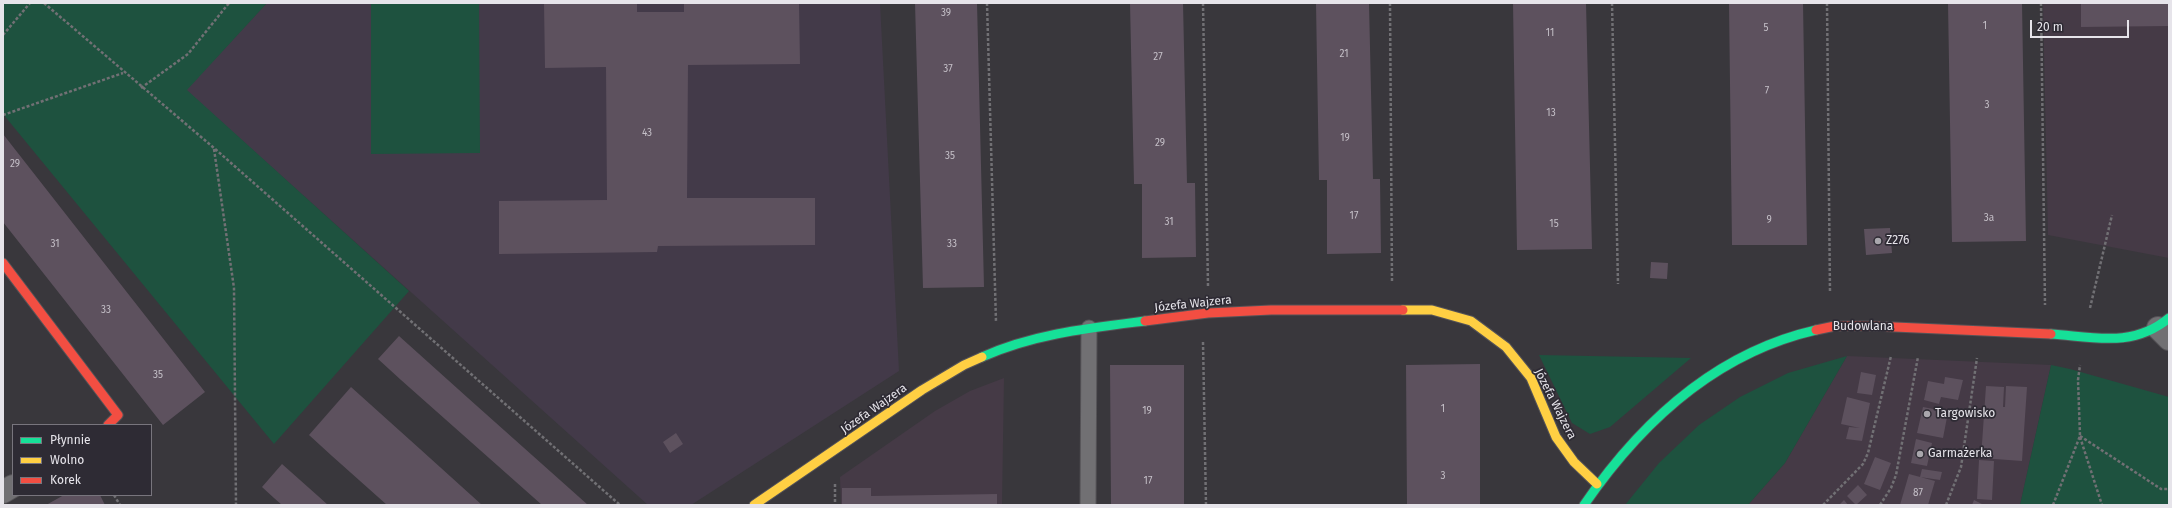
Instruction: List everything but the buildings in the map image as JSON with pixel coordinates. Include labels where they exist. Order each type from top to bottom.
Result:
[{"type":"street","points":[[3,263],[118,415],[109,424]]},
{"type":"street","name":"Józefa Wajzera","points":[[754,505],[922,390],[964,365],[997,350],[1042,336],[1090,328],[1208,313],[1271,310],[1432,310],[1471,322],[1506,347],[1530,378],[1556,437],[1574,462],[1597,484]]},
{"type":"street","name":"Budowlana","points":[[1584,505],[1597,484],[1639,436],[1678,397],[1721,368],[1770,342],[1829,326],[1884,326],[2042,334],[2117,340],[2137,337],[2165,328]]},
{"type":"street","points":[[3,492],[12,487]]},
{"type":"lane","points":[[1088,505],[1090,328]]},
{"type":"path","points":[[3,35],[30,3]]},
{"type":"path","points":[[44,3],[141,88],[214,148],[620,505]]},
{"type":"path","points":[[141,88],[188,54],[229,3]]},
{"type":"path","points":[[987,3],[997,350]]},
{"type":"path","points":[[1203,3],[1208,294]]},
{"type":"path","points":[[1390,3],[1392,287]]},
{"type":"path","points":[[1612,3],[1618,284]]},
{"type":"path","points":[[1827,3],[1830,293]]},
{"type":"path","points":[[2041,3],[2045,305]]},
{"type":"path","points":[[3,115],[124,72]]},
{"type":"path","points":[[214,148],[234,288],[236,505]]},
{"type":"path","points":[[2090,308],[2112,215]]},
{"type":"path","points":[[1203,340],[1206,505]]},
{"type":"path","points":[[1823,505],[1863,464],[1868,453],[1892,352]]},
{"type":"path","points":[[1880,505],[1891,488],[1896,475],[1919,352]]},
{"type":"path","points":[[1946,505],[1962,467],[1977,356]]},
{"type":"path","points":[[2080,364],[2078,380],[2080,436],[2102,505]]},
{"type":"path","points":[[2080,436],[2161,489],[2169,489]]},
{"type":"path","points":[[2053,505],[2080,436]]},
{"type":"path","points":[[115,496],[120,505]]},
{"type":"shaded area","points":[[267,3],[880,3],[899,371],[691,505],[648,505],[186,90]]},
{"type":"shaded area","points":[[2043,3],[2169,3],[2169,258],[2048,235]]},
{"type":"shaded area","name":"Targowisko","points":[[1847,356],[2051,365],[2020,505],[1748,505],[1785,463]]},
{"type":"shaded area","points":[[1004,378],[1002,505],[841,505],[840,477],[935,411],[970,391]]},
{"type":"green space","points":[[3,3],[267,3],[187,90],[409,291],[274,444],[3,114]]},
{"type":"green space","points":[[371,3],[479,3],[480,153],[371,154]]},
{"type":"green space","points":[[1539,355],[1691,358],[1610,427],[1590,434],[1572,423]]},
{"type":"green space","points":[[1847,356],[1785,463],[1748,505],[1625,505],[1659,463],[1699,425],[1740,397],[1788,373]]},
{"type":"green space","points":[[2051,365],[2169,397],[2169,505],[2020,505]]},
{"type":"traffic: fast","points":[[2051,334],[2098,338],[2127,337],[2141,334],[2169,318]]},
{"type":"traffic: fast","points":[[982,357],[1001,349],[1041,337],[1082,329],[1145,321]]},
{"type":"traffic: fast","points":[[1584,505],[1630,446],[1656,419],[1684,395],[1713,374],[1745,355],[1779,341],[1816,330]]},
{"type":"traffic: slow","points":[[1403,310],[1432,310],[1471,321],[1506,347],[1531,378],[1556,437],[1574,462],[1597,484]]},
{"type":"traffic: slow","points":[[754,505],[922,390],[964,365],[982,357]]},
{"type":"traffic: jam","points":[[3,263],[118,415],[109,424]]},
{"type":"traffic: jam","points":[[1145,321],[1208,313],[1271,310],[1403,310]]},
{"type":"traffic: jam","points":[[1816,330],[1835,326],[1872,326],[2051,334]]},
{"type":"place","name":"Z276","points":[[1878,241]]},
{"type":"place","name":"Targowisko","points":[[1927,414]]},
{"type":"place","name":"Garmażerka","points":[[1920,454]]}]
